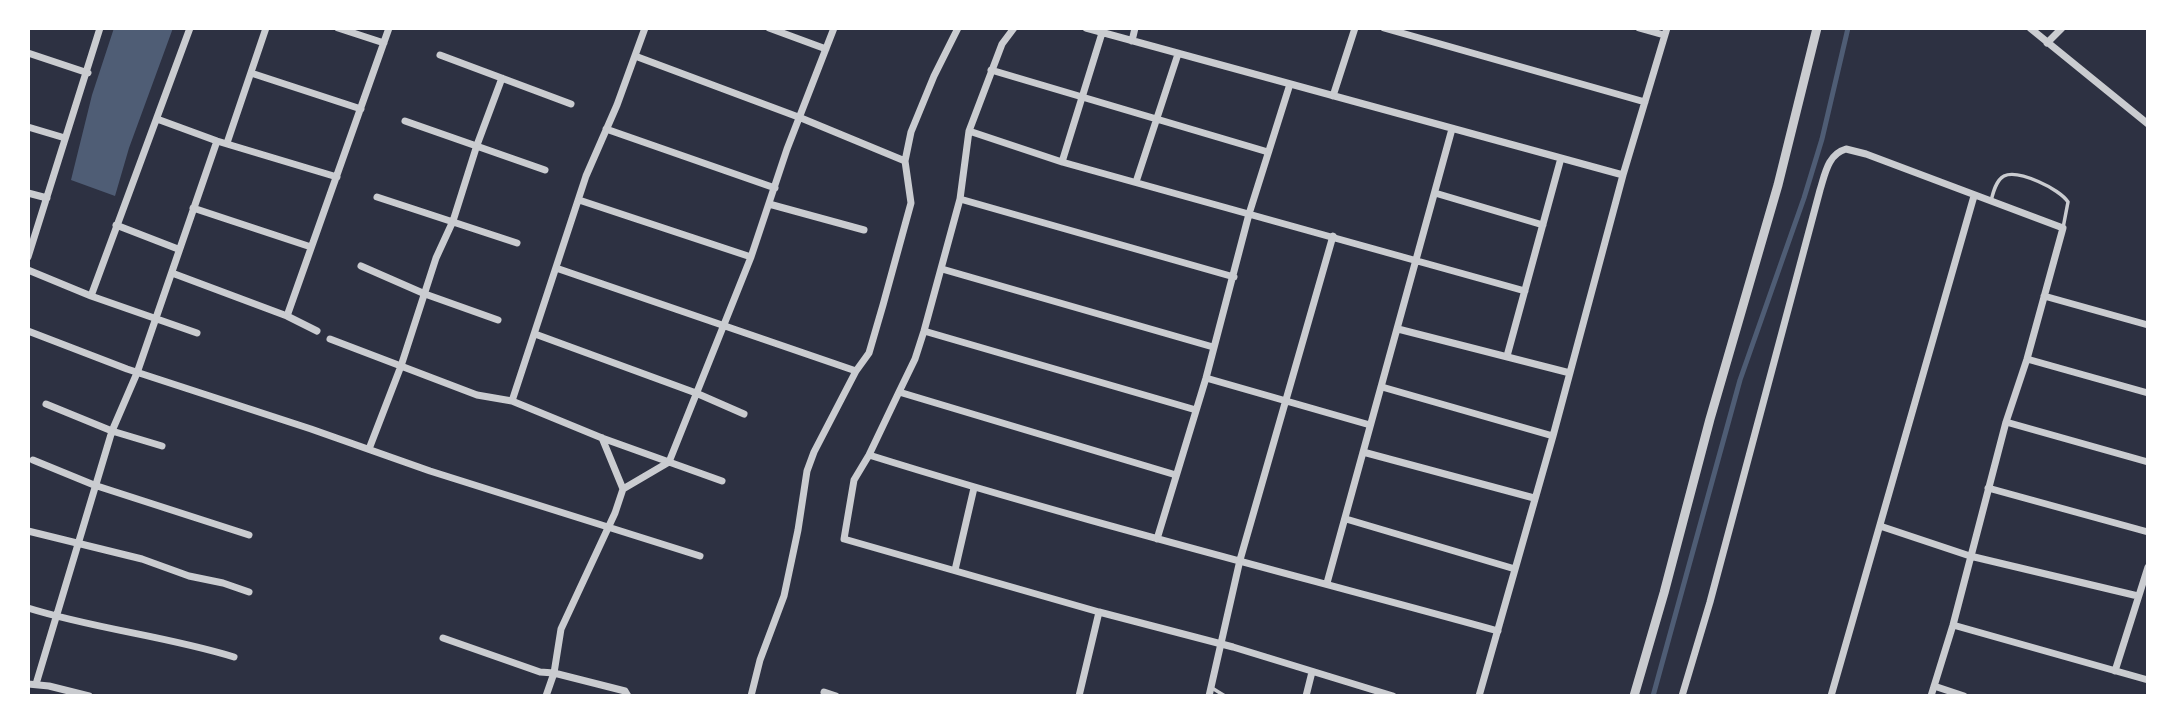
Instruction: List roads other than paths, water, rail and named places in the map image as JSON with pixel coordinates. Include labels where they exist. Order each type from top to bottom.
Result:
[{"type":"street","points":[[28,257],[100,28]]},
{"type":"street","points":[[91,296],[190,28]]},
{"type":"street","points":[[227,143],[267,28]]},
{"type":"street","points":[[338,28],[384,43]]},
{"type":"street","points":[[287,316],[390,28]]},
{"type":"street","points":[[512,401],[579,200],[645,28]]},
{"type":"street","points":[[769,28],[826,49]]},
{"type":"street","points":[[623,489],[669,462],[751,257],[787,149],[834,28]]},
{"type":"street","points":[[751,696],[760,660],[783,596],[798,530],[807,471],[856,371],[869,353],[911,203],[905,161],[911,132],[934,76],[958,28]]},
{"type":"street","points":[[1014,28],[1002,44],[969,131],[960,199],[915,359],[869,455],[853,480],[845,539],[1099,612],[1222,644],[1392,696]]},
{"type":"street","points":[[1086,28],[1623,175]]},
{"type":"street","points":[[1132,41],[1135,28]]},
{"type":"street","points":[[1333,96],[1356,28]]},
{"type":"street","points":[[1384,28],[1645,103]]},
{"type":"street","points":[[1479,696],[1623,175],[1666,31],[1640,28]]},
{"type":"street","points":[[1634,696],[1778,185],[1817,28]]},
{"type":"street","points":[[2030,28],[2148,124]]},
{"type":"street","points":[[2047,43],[2062,28]]},
{"type":"street","points":[[1062,162],[1102,33]]},
{"type":"street","points":[[28,53],[88,73]]},
{"type":"street","points":[[1136,182],[1178,54]]},
{"type":"street","points":[[440,55],[571,104]]},
{"type":"street","points":[[635,56],[801,118],[905,161]]},
{"type":"street","points":[[992,70],[1268,152]]},
{"type":"street","points":[[251,73],[361,109]]},
{"type":"street","points":[[369,449],[401,366],[436,258],[453,221],[502,78]]},
{"type":"street","points":[[1157,539],[1206,378],[1249,214],[1290,84]]},
{"type":"street","points":[[158,119],[216,141],[337,177]]},
{"type":"street","points":[[405,121],[545,170]]},
{"type":"street","points":[[28,127],[65,138]]},
{"type":"street","points":[[1327,583],[1452,129]]},
{"type":"street","points":[[606,130],[775,188]]},
{"type":"street","points":[[969,131],[1062,162],[1525,291]]},
{"type":"street","points":[[89,696],[32,684],[56,617],[112,430],[137,373],[216,141]]},
{"type":"street","points":[[1682,696],[1710,602],[1820,190],[1834,155],[1846,149],[1866,154],[2063,228],[2027,359],[2006,422],[1953,625],[1931,696]]},
{"type":"street","points":[[1507,356],[1561,158]]},
{"type":"street","points":[[1435,192],[1543,225]]},
{"type":"street","points":[[28,194],[47,198]]},
{"type":"street","points":[[1831,696],[1974,196]]},
{"type":"street","points":[[377,197],[517,243]]},
{"type":"street","points":[[960,199],[1234,277]]},
{"type":"street","points":[[579,200],[751,257]]},
{"type":"street","points":[[769,204],[864,230]]},
{"type":"street","points":[[193,208],[311,247]]},
{"type":"street","points":[[116,225],[178,249]]},
{"type":"street","points":[[1211,692],[1240,560],[1333,236]]},
{"type":"street","points":[[361,266],[425,294],[498,320]]},
{"type":"street","points":[[556,268],[856,371]]},
{"type":"street","points":[[942,269],[1213,347]]},
{"type":"street","points":[[28,270],[91,296],[197,333]]},
{"type":"street","points":[[172,273],[287,316],[317,331]]},
{"type":"street","points":[[2044,296],[2148,325]]},
{"type":"street","points":[[1398,328],[1570,373]]},
{"type":"street","points":[[28,331],[137,373],[606,528],[700,556]]},
{"type":"street","points":[[924,331],[1196,410]]},
{"type":"street","points":[[534,334],[696,393],[744,414]]},
{"type":"street","points":[[330,339],[477,395],[512,401],[602,438],[722,481]]},
{"type":"street","points":[[2027,359],[2148,393]]},
{"type":"street","points":[[1206,378],[1370,425]]},
{"type":"street","points":[[1382,387],[1553,436]]},
{"type":"street","points":[[899,392],[1175,475]]},
{"type":"street","points":[[46,404],[162,446]]},
{"type":"street","points":[[2006,422],[2148,462]]},
{"type":"street","points":[[546,696],[554,673],[561,629],[615,513],[623,489],[602,438]]},
{"type":"street","points":[[1363,452],[1534,498]]},
{"type":"street","points":[[869,455],[974,488],[1498,631]]},
{"type":"street","points":[[33,460],[94,485],[249,534]]},
{"type":"street","points":[[955,570],[974,488]]},
{"type":"street","points":[[1988,488],[2148,532]]},
{"type":"street","points":[[1346,519],[1514,569]]},
{"type":"street","points":[[1880,526],[1970,556],[2138,596]]},
{"type":"street","points":[[28,531],[142,559],[189,576],[249,592]]},
{"type":"street","points":[[2115,671],[2148,567]]},
{"type":"street","points":[[28,608],[56,617],[206,648],[234,657]]},
{"type":"street","points":[[1079,696],[1099,612]]},
{"type":"street","points":[[1953,625],[2148,680]]},
{"type":"street","points":[[443,638],[540,672],[625,691],[628,696]]},
{"type":"street","points":[[1306,696],[1312,672]]},
{"type":"street","points":[[1934,687],[1964,696]]},
{"type":"street","points":[[824,692],[836,696]]},
{"type":"lane","points":[[1990,202],[1999,181],[2007,175],[2039,183],[2060,192],[2068,202],[2063,228]]},
{"type":"lane","points":[[1211,692],[1225,696]]},
{"type":"water","points":[[114,28],[173,28],[129,148],[115,196],[71,180],[92,95]]},
{"type":"waterway","points":[[1653,696],[1740,380],[1822,139],[1848,28]]}]
